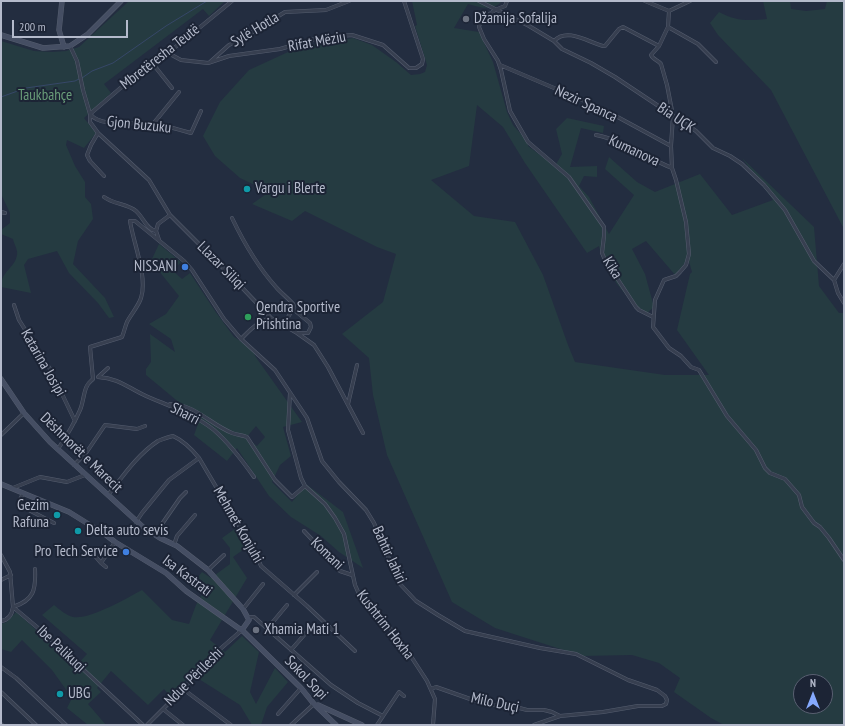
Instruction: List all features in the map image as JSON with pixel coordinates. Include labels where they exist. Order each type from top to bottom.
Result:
[{"type":"street","points":[[62,1],[60,30],[64,46]]},
{"type":"street","points":[[1,35],[38,47],[52,48],[70,46],[88,34],[121,1]]},
{"type":"street","name":"Mbretëresha Teutë","points":[[90,114],[124,85],[153,64],[232,1]]},
{"type":"street","name":"Sylë Hotla","points":[[208,63],[229,45],[245,37],[285,12],[326,10],[349,1]]},
{"type":"street","name":"Rifat Mëziu","points":[[208,63],[229,56],[280,49],[321,38],[352,36],[383,46],[407,67],[413,69],[422,64],[423,54],[404,1]]},
{"type":"street","name":"Bia UÇK","points":[[479,1],[554,41],[562,48],[592,63],[615,77],[696,131],[713,148],[730,156],[742,164],[764,185],[785,210],[814,261],[834,280]]},
{"type":"street","points":[[495,10],[505,6],[507,1]]},
{"type":"street","points":[[645,1],[669,11],[690,1]]},
{"type":"street","name":"Kika","points":[[495,10],[484,18],[479,27],[484,39],[500,65],[510,111],[528,142],[569,177],[604,227],[602,253],[605,260],[639,310],[653,318]]},
{"type":"street","points":[[669,11],[668,27],[659,46],[651,55],[654,59],[660,61],[673,116],[671,146],[672,168],[686,222],[688,258],[686,265],[676,276],[664,280],[655,300],[653,327],[669,348],[681,356],[691,367],[699,370],[727,416],[756,450],[765,468],[770,473],[785,479],[799,496],[802,507],[829,538],[844,560]]},
{"type":"street","points":[[554,41],[561,36],[571,35],[605,46],[619,29],[623,27],[659,46]]},
{"type":"street","points":[[668,27],[698,44],[716,62]]},
{"type":"street","points":[[70,46],[77,61],[79,75],[90,114],[90,122],[98,133],[87,155],[90,161],[104,176]]},
{"type":"street","points":[[168,52],[181,60],[208,63]]},
{"type":"street","points":[[153,64],[172,88]]},
{"type":"street","name":"Nezir Spanca","points":[[500,65],[601,108],[671,146]]},
{"type":"street","points":[[153,124],[179,92]]},
{"type":"street","name":"Gjon Buzuku","points":[[90,114],[93,118],[105,122],[153,124],[191,133],[201,111]]},
{"type":"street","name":"Llazar Siliqi","points":[[98,133],[149,180],[170,216],[271,318],[314,345],[363,433]]},
{"type":"street","name":"Kumanova","points":[[596,135],[622,144],[672,168]]},
{"type":"street","points":[[104,197],[110,202],[136,211],[149,227],[156,231]]},
{"type":"street","points":[[1,212],[5,213]]},
{"type":"street","points":[[159,240],[156,231],[158,224],[170,216]]},
{"type":"street","points":[[232,218],[252,255],[276,287],[294,305],[293,310],[284,322],[279,322]]},
{"type":"street","name":"Bahtir Jahiri","points":[[93,379],[90,347],[122,337],[128,321],[141,296],[143,286],[130,221],[135,221],[184,261],[192,270],[224,318],[241,339],[275,370],[307,418],[322,461],[339,482],[366,510],[374,523],[400,584],[416,601],[465,631],[540,648],[576,654],[628,680],[657,690],[665,696],[667,700],[666,704],[662,706],[638,706],[603,712],[560,716],[534,725]]},
{"type":"street","points":[[844,264],[834,280],[838,293],[844,303]]},
{"type":"street","name":"Katarina Josipi","points":[[14,305],[19,320],[47,365],[75,421]]},
{"type":"street","points":[[293,310],[310,323],[311,327],[308,333],[297,333]]},
{"type":"street","points":[[241,339],[262,320],[271,318]]},
{"type":"street","points":[[348,405],[358,365]]},
{"type":"street","points":[[58,449],[75,421],[84,400],[85,388],[93,379],[98,377],[108,368]]},
{"type":"street","name":"Sharri","points":[[98,377],[108,377],[116,380],[144,395],[168,404],[214,430],[235,451],[254,477]]},
{"type":"street","name":"Dëshmorët e Marecit","points":[[1,379],[24,413],[85,476],[108,495],[136,522],[148,531],[177,546],[192,556],[208,570],[242,609],[249,620]]},
{"type":"street","name":"Kushtrim Hoxha","points":[[290,393],[288,430],[300,478],[305,486],[325,504],[344,534],[352,575],[359,594],[399,638],[427,681],[436,701],[433,725]]},
{"type":"street","points":[[168,404],[178,404],[194,410],[213,423],[232,433],[247,437],[275,480],[292,497],[305,486]]},
{"type":"street","points":[[1,435],[24,413]]},
{"type":"street","points":[[74,465],[86,453],[106,425],[138,429],[145,426]]},
{"type":"street","name":"Mehmet Konjuhi","points":[[108,495],[150,447],[160,440],[173,436],[183,440],[198,458],[257,556],[261,566],[355,651]]},
{"type":"street","points":[[136,522],[169,480],[198,458]]},
{"type":"street","points":[[11,489],[40,477],[48,477],[65,482],[85,476]]},
{"type":"street","name":"Isa Kastrati","points":[[1,484],[69,512],[166,573],[186,591],[242,630]]},
{"type":"street","points":[[155,534],[180,498],[186,492]]},
{"type":"street","points":[[23,493],[20,505],[23,508],[54,523]]},
{"type":"street","points":[[174,545],[177,536],[195,515]]},
{"type":"street","name":"Komani","points":[[304,531],[340,571],[352,575]]},
{"type":"street","points":[[101,564],[115,542]]},
{"type":"street","points":[[1,554],[11,575],[13,608],[9,618],[1,621]]},
{"type":"street","points":[[208,570],[224,555]]},
{"type":"street","points":[[95,556],[101,564],[106,567]]},
{"type":"street","points":[[13,608],[25,602],[33,594],[35,586],[35,569]]},
{"type":"street","points":[[294,595],[317,572]]},
{"type":"street","points":[[1,580],[11,575]]},
{"type":"street","points":[[242,609],[263,584]]},
{"type":"street","points":[[267,629],[287,605]]},
{"type":"street","name":"Ibe Palikuqi","points":[[13,608],[44,633],[143,725]]},
{"type":"street","points":[[242,630],[249,620],[249,617],[253,617],[331,685],[358,703],[383,716]]},
{"type":"street","points":[[291,650],[312,626]]},
{"type":"street","name":"Sokol Sopi","points":[[242,630],[336,725]]},
{"type":"street","name":"Ndue Përlleshi","points":[[147,725],[183,689],[211,657],[242,630]]},
{"type":"street","points":[[1,667],[16,678],[66,725]]},
{"type":"street","name":"Milo Duçi","points":[[431,689],[436,687],[490,705],[548,711],[560,716]]},
{"type":"street","points":[[278,714],[301,688]]},
{"type":"street","points":[[183,689],[231,725]]},
{"type":"street","points":[[1,692],[36,725]]},
{"type":"street","points":[[377,725],[399,692],[404,696]]},
{"type":"street","points":[[291,725],[314,704],[362,725]]},
{"type":"street","points":[[163,709],[183,725]]},
{"type":"green space","name":"Taukbahçe","points":[[129,1],[225,1],[209,16],[203,9],[104,84],[111,93],[84,118],[96,133],[84,148],[67,140],[66,145],[75,166],[85,182],[85,197],[91,204],[93,219],[78,241],[73,264],[105,298],[114,317],[109,318],[98,303],[69,273],[57,251],[28,259],[24,265],[31,293],[1,287],[3,277],[14,263],[17,253],[13,239],[1,234],[1,230],[10,223],[10,213],[1,194],[1,41],[34,51],[66,51],[79,47]]},
{"type":"green space","points":[[412,1],[502,1],[490,8],[468,4],[454,28],[479,32],[493,62],[507,112],[513,125],[528,142],[528,146],[555,166],[562,154],[556,129],[567,118],[604,126],[603,133],[581,128],[570,167],[597,166],[597,177],[584,176],[579,186],[589,197],[609,234],[634,195],[605,169],[609,157],[637,182],[655,192],[700,174],[732,215],[773,200],[742,158],[814,227],[819,286],[839,313],[844,313],[844,725],[724,725],[711,718],[674,692],[680,678],[659,663],[632,655],[582,656],[495,628],[452,602],[387,455],[373,395],[369,358],[342,334],[383,302],[396,254],[377,247],[305,211],[292,221],[252,204],[269,192],[240,178],[215,156],[203,136],[220,102],[249,70],[299,47],[353,38],[372,45],[411,75],[425,72],[427,65],[415,26],[417,25]],"holes":[[[477,105],[503,127],[525,163],[587,253],[599,246],[606,265],[617,284],[631,300],[647,313],[654,307],[645,274],[632,249],[646,241],[676,276],[688,258],[692,272],[690,274],[677,330],[709,375],[665,375],[575,362],[543,275],[515,222],[474,216],[431,180],[469,166]]]},
{"type":"green space","points":[[763,1],[790,1],[791,9],[806,11],[825,9],[827,1],[844,1],[844,229],[771,90],[718,35],[710,23],[719,12],[742,20],[767,19]]},
{"type":"green space","points":[[159,244],[181,262],[173,271],[182,279],[190,273],[234,337],[254,350],[255,356],[302,422],[283,427],[291,456],[280,465],[272,482],[292,502],[306,484],[343,512],[363,568],[339,552],[321,536],[291,517],[269,496],[237,448],[227,461],[194,435],[201,416],[187,409],[146,375],[146,369],[151,362],[150,334],[175,352],[171,339],[149,324],[166,314],[179,296],[151,261]],"holes":[[[256,426],[265,437],[257,446],[246,438]]]},
{"type":"green space","points":[[236,528],[247,547],[233,557],[247,578],[210,640],[225,652],[242,636],[259,652],[250,692],[256,704],[275,668],[288,682],[267,707],[261,725],[252,725],[240,705],[191,674],[171,697],[164,689],[148,705],[111,671],[97,688],[101,692],[88,704],[106,725],[88,725],[67,708],[72,698],[52,670],[22,640],[11,652],[1,649],[1,624],[7,622],[16,612],[74,668],[87,654],[42,615],[54,605],[73,617],[89,615],[108,608],[142,590],[172,620],[189,624],[202,594],[190,587],[202,572],[211,578],[230,564],[230,548],[222,538]]},
{"type":"waterway","points":[[82,78],[92,71],[113,63],[166,26],[207,1]]},
{"type":"waterway","points":[[1,97],[26,88],[75,81],[79,79]]},
{"type":"place","name":"Džamija Sofalija","points":[[466,19]]},
{"type":"place","name":"Vargu i Blerte","points":[[247,189]]},
{"type":"place","name":"NISSANI","points":[[185,267]]},
{"type":"place","name":"Qendra Sportive Prishtina","points":[[248,317]]},
{"type":"place","name":"Gezim Rafuna","points":[[57,515]]},
{"type":"place","name":"Delta auto sevis","points":[[78,531]]},
{"type":"place","name":"Pro Tech Service","points":[[126,552]]},
{"type":"place","name":"Xhamia Mati 1","points":[[256,630]]},
{"type":"place","name":"UBG","points":[[60,694]]}]
